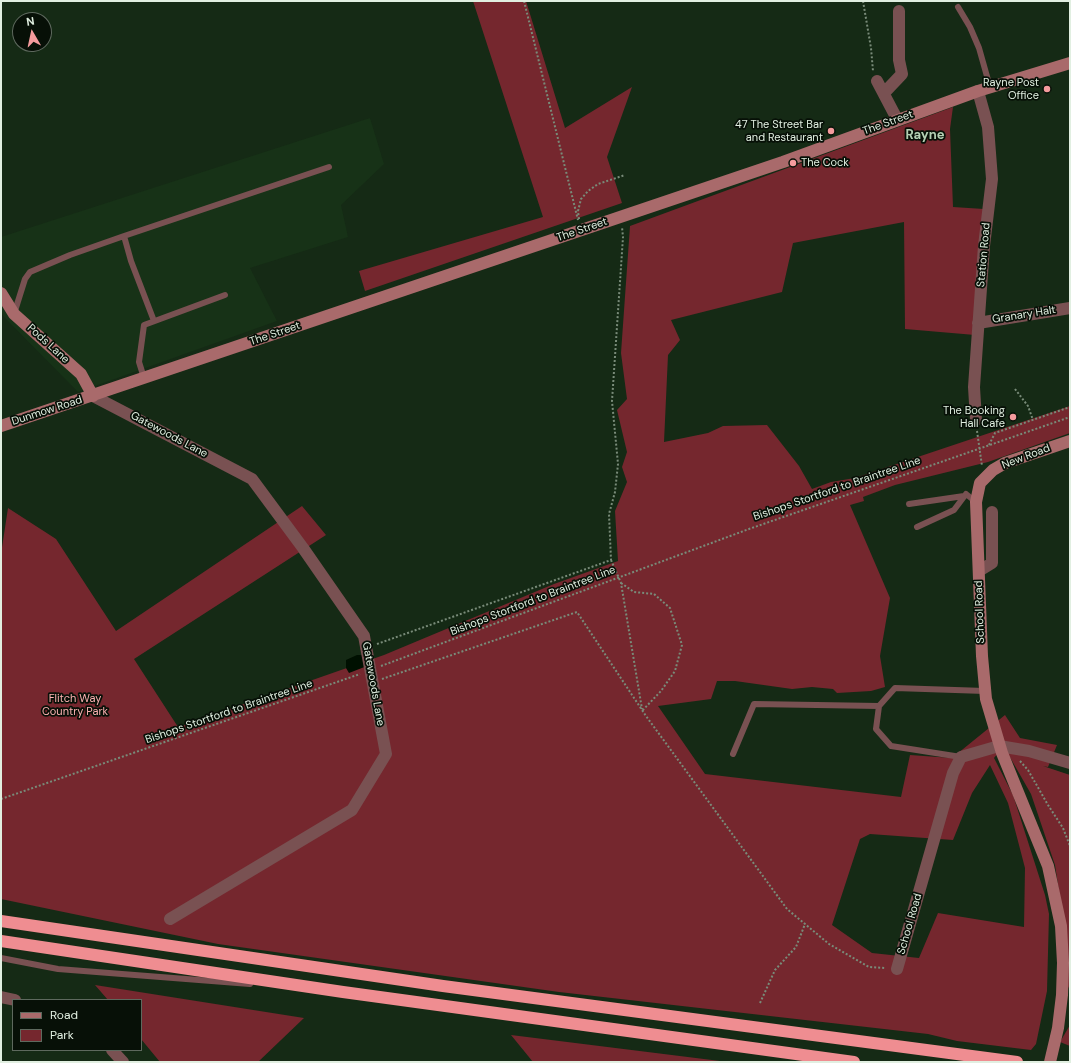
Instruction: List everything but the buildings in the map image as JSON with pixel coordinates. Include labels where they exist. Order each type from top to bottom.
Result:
[{"type":"highway","points":[[1,921],[451,987],[1017,1062]]},
{"type":"highway","points":[[1,941],[343,992],[854,1062]]},
{"type":"street","points":[[884,93],[902,74],[899,60],[899,11]]},
{"type":"street","name":"The Street","points":[[93,396],[783,162],[897,119],[984,89],[1070,63]]},
{"type":"street","points":[[877,81],[897,119]]},
{"type":"street","name":"Station Road","points":[[976,420],[974,387],[978,323],[984,246],[992,179],[984,89]]},
{"type":"street","name":"Pods Lane","points":[[1,293],[14,314],[81,374],[93,396]]},
{"type":"street","name":"Granary Halt","points":[[978,323],[1070,308]]},
{"type":"street","name":"Dunmow Road","points":[[1,426],[93,396]]},
{"type":"street","name":"Gatewoods Lane","points":[[93,396],[252,479],[364,636],[386,754],[352,810],[170,919]]},
{"type":"street","name":"New Road","points":[[984,477],[1006,463],[1070,441]]},
{"type":"street","name":"School Road","points":[[984,477],[978,488],[976,502],[985,691],[1049,870],[1060,919],[1063,963],[1060,1014],[1050,1062]]},
{"type":"street","points":[[979,571],[992,563],[992,512]]},
{"type":"street","points":[[961,757],[1004,747],[1029,751],[1070,764]]},
{"type":"street","name":"School Road","points":[[897,969],[953,773],[961,757]]},
{"type":"street","points":[[1,997],[12,999]]},
{"type":"street","points":[[113,1051],[123,1062]]},
{"type":"lane","points":[[958,7],[970,27],[979,48],[984,89]]},
{"type":"lane","points":[[14,314],[25,279],[30,272],[48,263],[124,236],[329,168]]},
{"type":"lane","points":[[124,236],[131,261],[154,321]]},
{"type":"lane","points":[[144,378],[139,362],[144,325],[225,295]]},
{"type":"lane","points":[[909,504],[964,496],[966,494],[976,502]]},
{"type":"lane","points":[[917,527],[954,510],[964,496]]},
{"type":"lane","points":[[961,757],[890,746],[876,729],[879,706],[895,688],[985,691]]},
{"type":"lane","points":[[733,754],[754,704],[879,706]]},
{"type":"lane","points":[[1,958],[58,969],[343,992]]},
{"type":"path","points":[[524,1],[580,231]]},
{"type":"path","points":[[863,1],[871,48],[873,75],[877,81]]},
{"type":"path","points":[[580,231],[578,211],[581,199],[588,190],[598,184],[625,176]]},
{"type":"path","points":[[621,217],[622,237],[612,401],[618,464],[615,492],[609,514],[611,560],[621,583],[642,711]]},
{"type":"path","points":[[1015,389],[1028,406],[1033,420]]},
{"type":"path","points":[[989,445],[995,433],[1070,407]]},
{"type":"path","name":"Bishops Stortford to Braintree Line","points":[[1,798],[372,676],[749,529],[1070,417]]},
{"type":"path","points":[[976,420],[978,448],[984,477]]},
{"type":"path","points":[[366,648],[611,560]]},
{"type":"path","points":[[621,583],[634,592],[654,594],[670,608],[682,646],[675,671],[661,691],[642,711]]},
{"type":"path","points":[[372,676],[577,612],[642,711],[787,909],[829,944],[870,967],[897,969]]},
{"type":"path","points":[[1004,747],[1028,770],[1063,828],[1070,846]]},
{"type":"path","points":[[760,1003],[775,970],[796,947],[805,924]]},
{"type":"shaded area","points":[[370,118],[384,164],[341,205],[348,237],[250,268],[277,321],[78,392],[4,317],[1,312],[1,237]]},
{"type":"shaded area","points":[[357,655],[363,655],[367,666],[349,673],[346,668],[346,660]]},
{"type":"green space","points":[[473,1],[526,1],[565,128],[632,87],[607,157],[622,203],[365,291],[359,271],[543,217]]},
{"type":"green space","name":"Flitch Way Country Park","points":[[953,107],[950,129],[953,207],[984,209],[975,335],[905,329],[904,222],[793,243],[782,292],[671,320],[680,340],[668,355],[664,442],[708,433],[723,426],[767,425],[799,466],[812,489],[831,482],[855,478],[1070,406],[1070,433],[988,462],[895,485],[863,497],[864,501],[850,505],[890,598],[880,656],[885,687],[871,691],[837,693],[833,689],[812,687],[792,689],[735,681],[717,681],[711,699],[658,706],[705,774],[901,797],[910,755],[952,758],[1005,715],[1020,738],[1057,745],[1048,767],[1043,766],[1070,775],[1070,991],[1065,979],[1065,930],[1055,865],[1031,794],[1007,752],[1007,742],[994,758],[1013,795],[1045,895],[1049,914],[1047,991],[1036,1044],[1031,1050],[957,1041],[928,1034],[559,992],[218,944],[1,899],[1,554],[8,508],[56,539],[116,631],[302,506],[326,535],[134,659],[178,727],[384,655],[554,584],[618,561],[615,511],[627,482],[622,467],[627,452],[617,410],[627,399],[621,353],[630,226]],"holes":[[[990,765],[1008,803],[1025,868],[1024,927],[938,913],[919,958],[872,953],[832,925],[860,839],[870,834],[953,840],[972,793]]]},
{"type":"green space","points":[[95,985],[304,1018],[258,1062],[160,1062],[142,1040],[142,999],[107,999]]},
{"type":"green space","points":[[1070,1025],[1070,1046],[1060,1042]]},
{"type":"green space","points":[[511,1035],[728,1062],[533,1062]]},
{"type":"place","name":"Rayne Post Office","points":[[1047,89]]},
{"type":"place","name":"47 The Street Bar and Restaurant","points":[[831,131]]},
{"type":"place","name":"The Cock","points":[[793,163]]},
{"type":"place","name":"The Booking Hall Cafe","points":[[1013,417]]},
{"type":"district","name":"Rayne","points":[[925,136]]}]
